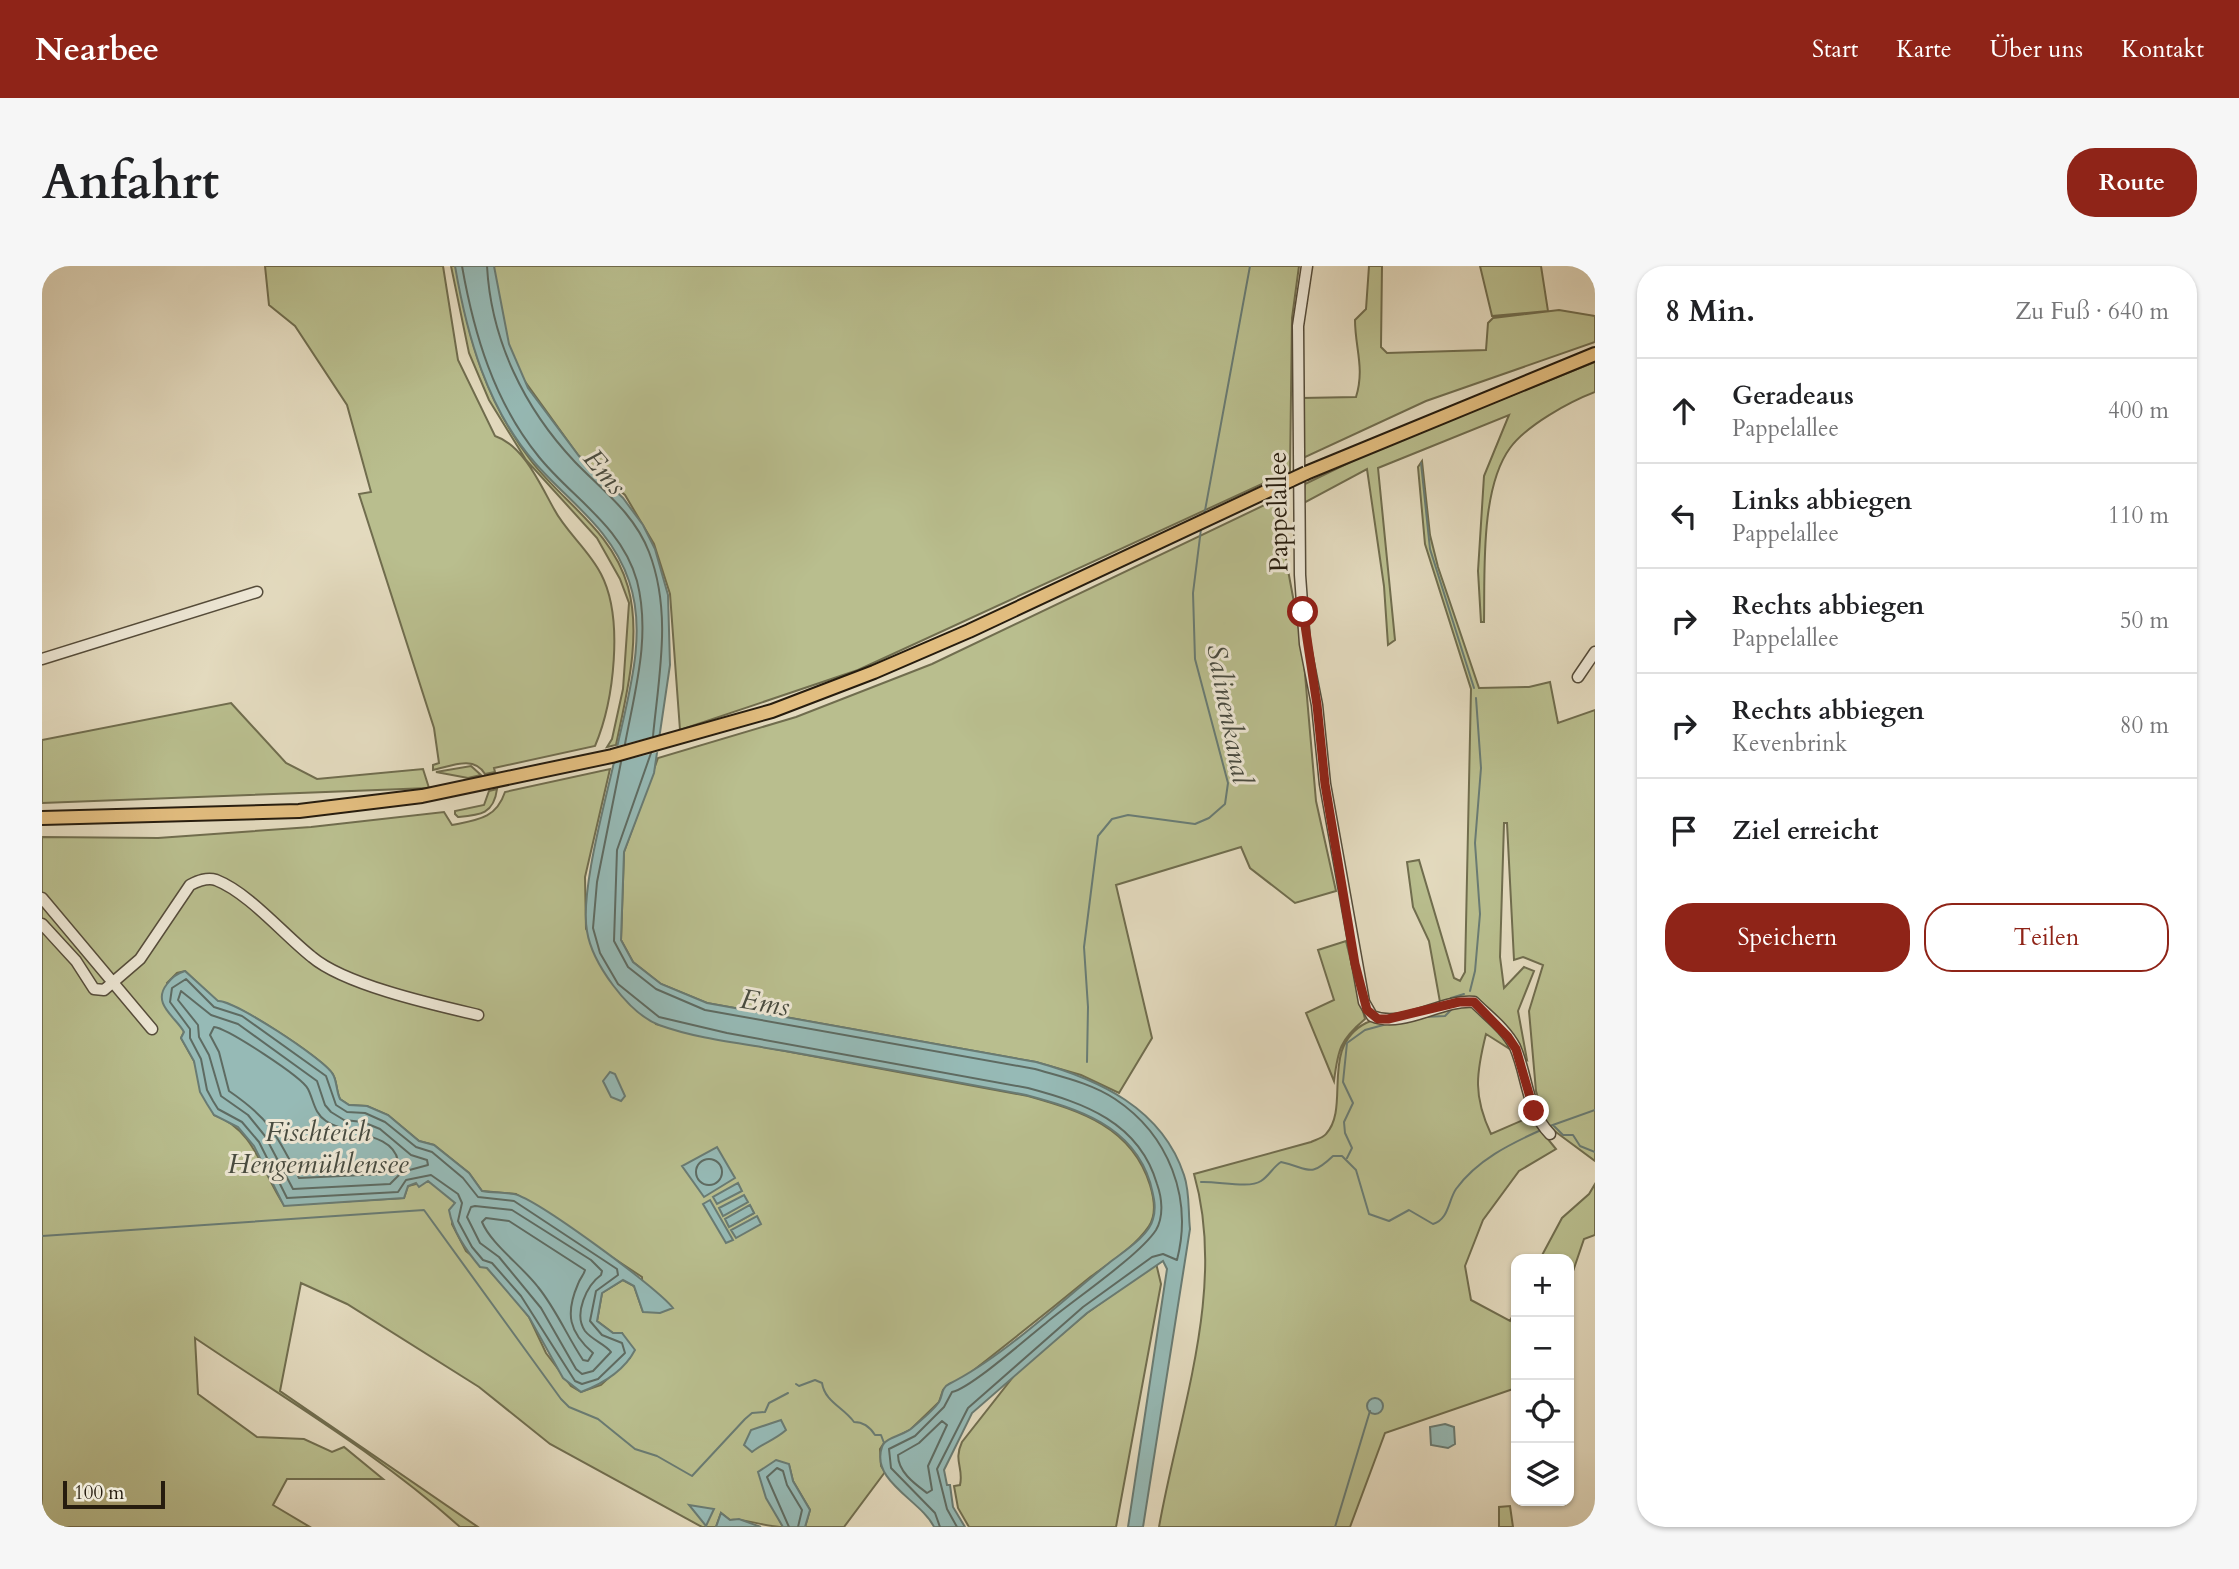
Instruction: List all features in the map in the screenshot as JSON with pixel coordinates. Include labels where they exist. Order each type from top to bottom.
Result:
[{"type":"main road","points":[[42,818],[299,811],[377,803],[481,785],[612,757],[715,728],[793,703],[886,667],[1290,480],[1595,354]]},
{"type":"street","name":"Pappelallee","points":[[1307,266],[1298,326],[1300,575],[1306,644],[1317,705],[1326,795],[1364,1002],[1372,1016],[1378,1019],[1412,1015],[1459,1002],[1474,1002],[1508,1037],[1546,1130]]},
{"type":"street","points":[[42,659],[257,592]]},
{"type":"street","points":[[1578,677],[1595,652]]},
{"type":"street","points":[[42,924],[76,961],[94,989],[104,989],[140,959],[190,885],[201,879],[214,879],[253,906],[315,960],[334,970],[374,986],[478,1015]]},
{"type":"street","points":[[42,898],[152,1029]]},
{"type":"green space","points":[[265,266],[443,266],[458,360],[495,436],[514,448],[530,467],[559,517],[596,565],[608,592],[612,613],[614,660],[607,706],[595,746],[494,768],[495,772],[485,774],[480,768],[468,763],[433,770],[433,765],[439,763],[434,728],[359,494],[371,492],[347,405],[295,326],[269,305]]},
{"type":"green space","points":[[451,266],[456,266],[466,319],[481,369],[502,416],[532,462],[600,534],[621,568],[628,587],[632,606],[633,646],[616,745],[607,747],[612,739],[623,689],[629,603],[620,579],[597,538],[526,460],[489,400],[469,353]]},
{"type":"green space","points":[[485,266],[1299,266],[1292,318],[1290,471],[858,670],[680,730],[670,594],[654,544],[625,495],[578,455],[516,369]]},
{"type":"green space","points":[[1369,266],[1382,266],[1381,347],[1387,353],[1486,350],[1488,323],[1493,318],[1559,310],[1595,316],[1595,342],[1426,401],[1301,459],[1302,398],[1356,397],[1360,367],[1355,320],[1366,309]]},
{"type":"green space","points":[[1480,266],[1541,266],[1548,311],[1492,316]]},
{"type":"green space","points":[[1595,362],[1595,392],[1561,408],[1527,431],[1517,439],[1500,465],[1493,486],[1486,532],[1484,622],[1481,622],[1478,571],[1484,476],[1509,415],[1378,468],[1395,640],[1388,645],[1384,586],[1367,469],[1302,504],[1305,484],[1375,450]]},
{"type":"green space","points":[[1422,461],[1430,535],[1438,567],[1479,688],[1529,687],[1550,682],[1558,723],[1595,710],[1595,1161],[1545,1124],[1536,1091],[1529,1011],[1543,965],[1523,957],[1514,960],[1507,823],[1504,823],[1500,957],[1504,988],[1524,967],[1534,971],[1518,1011],[1527,1060],[1486,1034],[1478,1073],[1479,1096],[1491,1134],[1530,1117],[1556,1149],[1519,1171],[1483,1220],[1465,1266],[1471,1300],[1510,1321],[1511,1319],[1511,1390],[1385,1433],[1350,1527],[1159,1527],[1188,1396],[1203,1306],[1203,1218],[1194,1174],[1323,1137],[1333,1122],[1339,1062],[1343,1047],[1352,1034],[1374,1020],[1446,1009],[1440,1002],[1429,941],[1413,907],[1407,862],[1419,860],[1454,978],[1460,981],[1465,972],[1471,689],[1425,544],[1418,467]]},
{"type":"green space","points":[[1275,500],[1303,651],[1316,801],[1336,891],[1295,903],[1250,868],[1241,847],[1116,885],[1152,1038],[1119,1093],[1081,1075],[1036,1062],[707,1003],[661,984],[633,962],[621,940],[624,852],[658,758],[796,717],[932,664]]},
{"type":"green space","points":[[231,703],[286,763],[317,779],[423,769],[429,788],[42,803],[42,740]]},
{"type":"green space","points":[[471,766],[481,775],[468,778],[436,772]]},
{"type":"green space","points":[[610,769],[585,877],[586,929],[656,1024],[726,1040],[1028,1096],[1085,1115],[1117,1135],[1142,1165],[1154,1201],[1149,1226],[1137,1241],[1121,1254],[956,1384],[951,1383],[943,1390],[939,1402],[910,1430],[884,1443],[880,1449],[881,1466],[885,1472],[844,1527],[805,1527],[810,1510],[793,1481],[789,1465],[778,1517],[783,1527],[730,1520],[721,1513],[716,1527],[702,1527],[550,1444],[479,1387],[347,1304],[301,1283],[280,1391],[478,1527],[460,1527],[364,1451],[195,1338],[198,1394],[257,1437],[304,1439],[332,1452],[344,1447],[383,1479],[287,1479],[273,1505],[310,1527],[42,1527],[42,837],[158,838],[311,827],[444,812],[452,825],[491,813],[505,792]],"holes":[[[185,971],[218,1002],[241,1010],[258,1020],[296,1043],[325,1066],[334,1076],[340,1099],[349,1105],[367,1106],[388,1115],[419,1141],[434,1145],[469,1173],[482,1191],[516,1194],[642,1277],[643,1312],[634,1286],[623,1280],[602,1293],[597,1321],[613,1333],[622,1333],[630,1358],[601,1385],[581,1392],[571,1386],[546,1353],[529,1317],[516,1300],[487,1268],[466,1251],[452,1224],[455,1203],[452,1198],[428,1181],[408,1186],[404,1198],[284,1205],[248,1141],[239,1130],[214,1115],[194,1061],[181,1038],[184,1032],[167,983],[177,973]],[[750,1206],[754,1213],[730,1226],[726,1219]]]},
{"type":"green space","points":[[497,789],[493,804],[485,812],[458,817],[455,814],[455,811],[484,805],[489,791]]},
{"type":"green space","points":[[1346,941],[1365,1019],[1345,1039],[1337,1061],[1334,1081],[1306,1013],[1334,1000],[1318,950]]},
{"type":"green space","points":[[1595,1184],[1595,1235],[1584,1239],[1574,1268],[1574,1254],[1543,1254],[1562,1218],[1589,1194]]},
{"type":"green space","points":[[1156,1263],[1161,1284],[1116,1527],[969,1527],[958,1508],[954,1486],[960,1485],[958,1454],[962,1442],[1017,1372],[1087,1313]]},
{"type":"green space","points":[[1510,1506],[1513,1527],[1499,1527],[1499,1507]]},
{"type":"water","points":[[455,266],[494,266],[509,344],[528,388],[579,456],[623,498],[643,525],[655,549],[668,595],[670,665],[654,773],[624,852],[621,940],[633,962],[661,984],[707,1003],[1036,1062],[1082,1077],[1125,1100],[1144,1114],[1174,1152],[1186,1182],[1190,1229],[1143,1527],[1128,1527],[1167,1269],[1163,1261],[1087,1313],[972,1413],[944,1470],[947,1485],[950,1485],[953,1507],[965,1527],[934,1527],[928,1517],[890,1480],[880,1459],[884,1444],[909,1430],[926,1416],[939,1402],[946,1386],[1010,1344],[1135,1243],[1151,1225],[1155,1205],[1150,1182],[1142,1162],[1130,1146],[1101,1122],[1065,1106],[1026,1095],[707,1038],[659,1025],[635,1010],[613,986],[596,958],[587,931],[587,894],[594,847],[633,672],[637,625],[635,603],[629,581],[612,546],[588,517],[535,463],[504,419],[473,345]]},
{"type":"water","name":"Fischteich Hengemühlensee","points":[[185,971],[218,1001],[258,1019],[296,1043],[325,1066],[334,1076],[340,1099],[349,1105],[367,1106],[388,1115],[419,1141],[434,1145],[469,1173],[482,1191],[514,1194],[546,1211],[622,1264],[673,1308],[660,1313],[643,1312],[634,1286],[623,1280],[602,1293],[597,1321],[613,1333],[622,1333],[635,1350],[612,1376],[581,1392],[563,1378],[529,1317],[487,1268],[480,1267],[470,1254],[451,1218],[449,1210],[455,1203],[428,1181],[419,1187],[416,1183],[408,1186],[404,1198],[284,1206],[254,1146],[238,1127],[214,1115],[200,1092],[194,1061],[181,1038],[184,1032],[163,1004],[162,998],[169,982]]},
{"type":"water","points":[[610,1072],[615,1074],[625,1096],[621,1101],[611,1097],[603,1081]]},
{"type":"water","points":[[717,1147],[735,1178],[704,1197],[682,1166]]},
{"type":"water","points":[[738,1183],[742,1191],[717,1204],[713,1197]]},
{"type":"water","points":[[744,1195],[748,1202],[723,1216],[719,1208]]},
{"type":"water","points":[[710,1200],[733,1240],[726,1243],[703,1204]]},
{"type":"water","points":[[750,1205],[754,1213],[729,1227],[725,1219]]},
{"type":"water","points":[[757,1216],[761,1224],[736,1238],[731,1230]]},
{"type":"water","points":[[1375,1398],[1381,1400],[1381,1412],[1375,1414],[1369,1412],[1367,1406],[1369,1400]]},
{"type":"water","points":[[781,1420],[786,1430],[778,1436],[752,1452],[744,1445],[751,1430]]},
{"type":"water","points":[[1445,1424],[1454,1427],[1455,1444],[1448,1448],[1431,1445],[1430,1427]]},
{"type":"water","points":[[776,1460],[789,1464],[793,1481],[810,1510],[805,1527],[783,1527],[766,1498],[758,1472]]},
{"type":"water","points":[[689,1505],[714,1509],[706,1526]]},
{"type":"water","points":[[721,1513],[730,1520],[739,1519],[761,1527],[716,1527]]},
{"type":"pier","points":[[663,734],[662,751],[610,764],[613,747]]},
{"type":"waterway","name":"Salinenkanal","points":[[1204,516],[1250,266]]},
{"type":"waterway","points":[[1421,463],[1430,549],[1474,688]]},
{"type":"waterway","name":"Salinenkanal","points":[[1087,1062],[1088,1007],[1084,947],[1098,836],[1112,819],[1128,815],[1195,824],[1209,818],[1225,804],[1228,783],[1195,659],[1193,593],[1201,529]]},
{"type":"waterway","points":[[1470,991],[1475,971],[1480,914],[1475,843],[1481,768],[1476,698]]},
{"type":"waterway","points":[[1451,998],[1464,994]]},
{"type":"waterway","points":[[1424,1017],[1445,1016],[1451,1010]]},
{"type":"waterway","points":[[1347,1158],[1352,1148],[1345,1133],[1344,1122],[1353,1103],[1343,1082],[1347,1043],[1365,1030],[1387,1024]]},
{"type":"waterway","points":[[1550,1126],[1595,1110]]},
{"type":"waterway","points":[[1553,1125],[1563,1135],[1573,1135],[1580,1146],[1595,1152]]},
{"type":"waterway","points":[[1201,1182],[1241,1185],[1256,1183],[1281,1162],[1313,1170],[1333,1156],[1342,1156],[1356,1170],[1369,1214],[1389,1221],[1409,1210],[1433,1224],[1442,1218],[1453,1194],[1464,1179],[1484,1161],[1541,1130]]},
{"type":"waterway","points":[[42,1236],[424,1210],[561,1399],[569,1407],[598,1419],[635,1449],[657,1456],[692,1476],[745,1419],[752,1413],[765,1412],[769,1403],[788,1393]]},
{"type":"waterway","points":[[796,1384],[799,1386],[815,1380],[822,1383],[831,1400],[854,1422],[866,1426],[875,1435],[881,1435],[884,1443]]},
{"type":"waterway","points":[[1335,1527],[1370,1411]]},
{"type":"route","points":[[1303,612],[1342,895],[1367,1010],[1378,1019],[1388,1019],[1459,1002],[1474,1002],[1502,1029],[1516,1049],[1534,1111]]},
{"type":"water label","name":"Ems","points":[[605,472]]},
{"type":"water label","name":"Ems","points":[[765,1003]]}]
